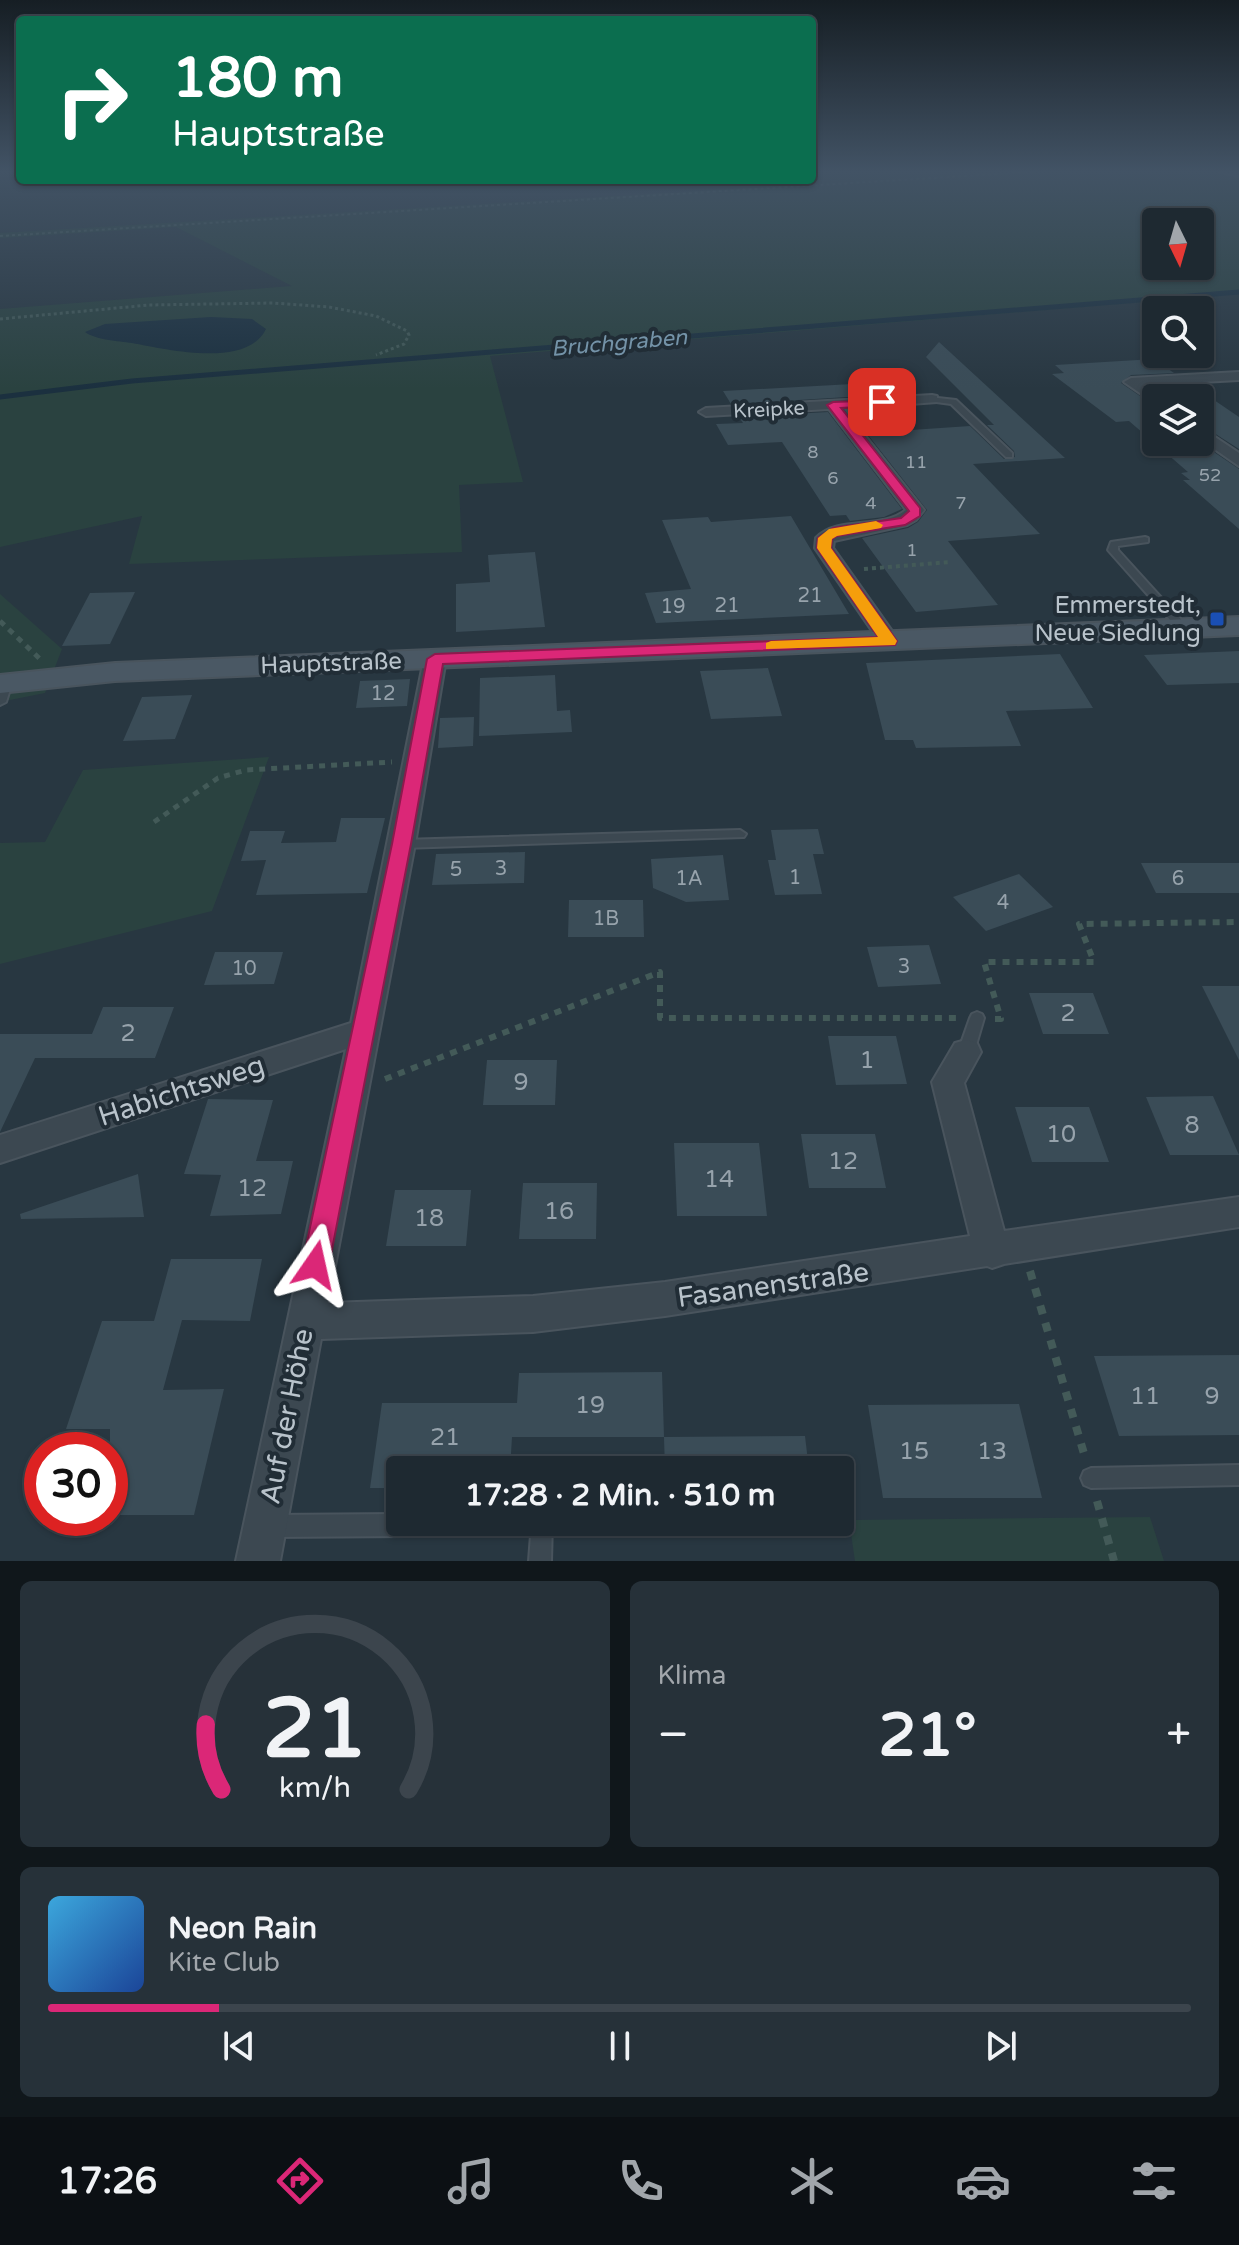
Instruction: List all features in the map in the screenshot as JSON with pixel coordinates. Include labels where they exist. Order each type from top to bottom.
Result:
[{"type":"main road","name":"Hauptstraße","points":[[2,690],[102,672],[1239,626]]},
{"type":"street","points":[[1142,390],[1131,382],[1239,376]]},
{"type":"street","name":"Kreipke","points":[[706,412],[932,399]]},
{"type":"street","name":"Kreipke","points":[[833,405],[915,510],[913,516],[905,521],[850,528],[825,538],[824,548],[889,641]]},
{"type":"street","points":[[1214,442],[1239,461]]},
{"type":"street","name":"Auf der Höhe","points":[[258,1561],[402,844],[435,659]]},
{"type":"street","name":"Habichtsweg","points":[[0,1149],[363,1031]]},
{"type":"street","points":[[966,1052],[948,1082],[1008,1249]]},
{"type":"street","name":"Fasanenstraße","points":[[304,1322],[533,1314],[665,1299],[1239,1212]]},
{"type":"lane","points":[[932,399],[953,402],[1009,455]]},
{"type":"lane","points":[[1145,540],[1114,544],[1113,550],[1183,628]]},
{"type":"lane","points":[[402,844],[740,834]]},
{"type":"lane","points":[[966,1052],[977,1018]]},
{"type":"lane","points":[[1091,1478],[1239,1475]]},
{"type":"lane","points":[[265,1526],[542,1524],[540,1561]]},
{"type":"path","points":[[0,319],[85,310],[204,304],[326,305],[369,314],[407,331],[409,335],[404,344],[376,355]]},
{"type":"path","points":[[840,570],[950,562]]},
{"type":"path","points":[[0,621],[21,640]]},
{"type":"path","points":[[154,822],[218,778],[246,770],[417,760]]},
{"type":"path","points":[[350,1093],[660,972],[660,1018],[1001,1019],[984,962],[1094,962],[1079,924],[1239,922]]},
{"type":"path","points":[[1008,1249],[1091,1478],[1114,1561]]},
{"type":"green space","points":[[207,243],[1142,243],[1142,280],[1214,280],[1214,243],[1239,243],[1239,294],[1142,296],[1142,302],[490,356],[523,482],[459,485],[462,552],[129,564],[142,516],[0,547],[0,309],[292,286]]},
{"type":"green space","points":[[0,594],[62,649],[45,693],[0,702]]},
{"type":"green space","points":[[269,757],[212,911],[0,964],[0,843],[45,842],[83,770]]},
{"type":"green space","points":[[1150,1517],[1164,1561],[855,1561],[851,1536],[854,1536],[854,1520]]},
{"type":"water","points":[[211,317],[252,319],[266,329],[256,341],[242,349],[224,353],[184,352],[107,340],[85,332],[105,324]]},
{"type":"building","points":[[939,342],[1065,458],[973,464],[1040,534],[948,541],[998,605],[916,612],[862,538],[908,528],[918,522],[927,510],[850,412],[892,408],[911,430],[970,426],[1004,459],[1015,457],[1014,451],[987,425],[994,425],[926,357]]},
{"type":"building","points":[[1142,360],[1142,368],[1167,368],[1174,373],[1131,375],[1121,383],[1142,397],[1142,432],[1129,421],[1116,422],[1052,374],[1064,373],[1055,365]]},
{"type":"building","points":[[870,383],[880,395],[731,404],[723,391]]},
{"type":"building","points":[[1214,400],[1239,417],[1239,449],[1214,433]]},
{"type":"building","points":[[828,412],[902,509],[884,517],[850,521],[846,515],[830,516],[782,442],[728,445],[716,424],[743,423],[739,417]]},
{"type":"building","points":[[1214,452],[1239,469],[1239,529],[1183,480],[1190,480],[1181,473],[1188,472],[1169,456],[1214,456]]},
{"type":"building","points":[[791,516],[849,614],[656,623],[645,593],[691,589],[662,520],[708,517],[711,522]]},
{"type":"building","points":[[535,552],[545,627],[456,632],[456,584],[490,582],[488,555]]},
{"type":"building","points":[[135,592],[110,644],[62,646],[90,593]]},
{"type":"building","points":[[1239,651],[1239,683],[1167,685],[1144,655]]},
{"type":"building","points":[[1060,654],[1093,708],[1006,711],[1021,746],[916,748],[913,740],[885,740],[866,663]]},
{"type":"building","points":[[768,668],[782,716],[711,719],[700,671]]},
{"type":"building","points":[[555,675],[557,711],[570,710],[572,732],[479,736],[480,678]]},
{"type":"building","points":[[410,679],[407,706],[356,708],[360,681]]},
{"type":"building","points":[[192,695],[175,739],[123,741],[142,697]]},
{"type":"building","points":[[474,717],[473,746],[438,748],[440,718]]},
{"type":"building","points":[[341,818],[385,818],[367,893],[256,895],[266,860],[241,861],[250,831],[285,831],[281,843],[336,842]]},
{"type":"building","points":[[818,829],[824,854],[813,854],[822,894],[775,895],[768,860],[776,860],[771,830]]},
{"type":"building","points":[[525,852],[524,883],[432,885],[436,854]]},
{"type":"building","points":[[723,855],[729,900],[686,902],[653,888],[651,859]]},
{"type":"building","points":[[1141,863],[1239,863],[1239,893],[1156,893]]},
{"type":"building","points":[[1019,874],[1053,907],[986,931],[953,897]]},
{"type":"building","points":[[569,900],[643,900],[644,937],[568,937]]},
{"type":"building","points":[[929,945],[941,984],[878,987],[867,947]]},
{"type":"building","points":[[215,952],[283,952],[274,984],[204,985]]},
{"type":"building","points":[[1202,986],[1239,986],[1239,1060]]},
{"type":"building","points":[[1029,993],[1093,993],[1109,1034],[1043,1034]]},
{"type":"building","points":[[103,1007],[174,1007],[155,1058],[35,1058],[0,1132],[0,1034],[92,1034]]},
{"type":"building","points":[[828,1036],[896,1036],[907,1084],[836,1085]]},
{"type":"building","points":[[487,1060],[557,1060],[555,1105],[483,1105]]},
{"type":"building","points":[[1213,1096],[1239,1155],[1170,1155],[1146,1097]]},
{"type":"building","points":[[208,1099],[273,1100],[256,1161],[293,1161],[281,1214],[210,1216],[221,1175],[184,1174]]},
{"type":"building","points":[[1015,1107],[1089,1107],[1109,1162],[1032,1162]]},
{"type":"building","points":[[801,1134],[875,1134],[886,1188],[809,1188]]},
{"type":"building","points":[[674,1143],[759,1143],[767,1216],[677,1216]]},
{"type":"building","points":[[138,1174],[144,1217],[21,1219],[20,1214]]},
{"type":"building","points":[[523,1183],[597,1183],[596,1239],[519,1239]]},
{"type":"building","points":[[395,1190],[471,1190],[466,1246],[386,1246]]},
{"type":"building","points":[[171,1259],[262,1259],[250,1321],[182,1320],[163,1390],[224,1389],[194,1515],[128,1515],[128,1432],[66,1429],[102,1321],[154,1321]]},
{"type":"building","points":[[1239,1355],[1239,1435],[1119,1436],[1094,1356]]},
{"type":"building","points":[[662,1372],[664,1437],[512,1437],[511,1456],[386,1456],[386,1488],[370,1488],[382,1403],[517,1403],[519,1373]]},
{"type":"building","points":[[1019,1404],[1042,1498],[883,1498],[868,1405]]},
{"type":"building","points":[[805,1436],[807,1456],[665,1456],[664,1437]]},
{"type":"waterway","name":"Bruchgraben","points":[[0,397],[132,381],[1239,292]]},
{"type":"slow traffic","points":[[771,646],[889,641],[824,548],[825,538],[833,532],[876,525]]},
{"type":"place","name":"Emmerstedt, Neue Siedlung","points":[[1217,619]]},
{"type":"route","points":[[315,1265],[402,844],[435,659],[889,641],[824,548],[825,538],[833,532],[905,521],[913,516],[915,510],[833,405],[882,402]]}]
